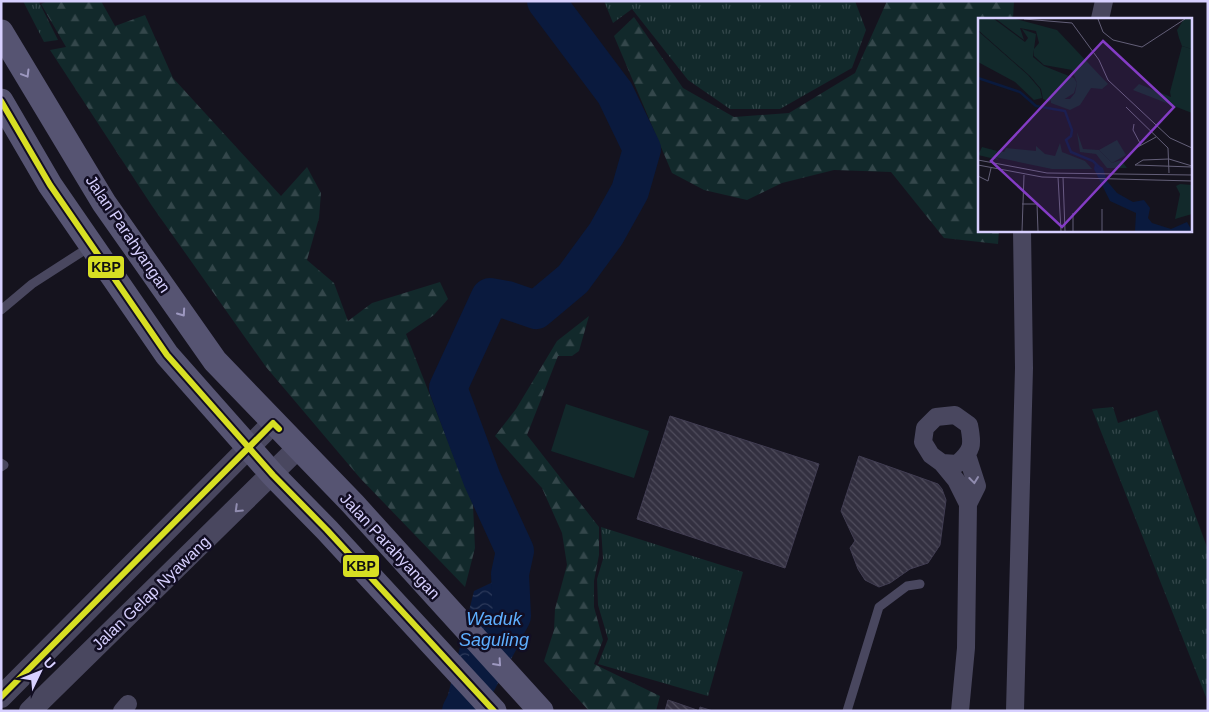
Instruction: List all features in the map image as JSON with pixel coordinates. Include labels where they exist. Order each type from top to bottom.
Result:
[{"type":"main road","name":"Jalan Parahyangan","points":[[1,32],[104,203],[215,361],[353,504],[541,711]]},
{"type":"main road","points":[[1,101],[50,186],[167,355],[248,449],[379,586],[494,711]]},
{"type":"street","points":[[1100,18],[1104,1]]},
{"type":"street","points":[[1015,711],[1024,368],[1022,231]]},
{"type":"street","points":[[942,463],[957,464],[967,455],[973,442],[969,425],[955,415],[936,417],[925,428],[924,442],[931,455],[942,463],[956,480],[968,504]]},
{"type":"street","points":[[248,449],[273,423]]},
{"type":"street","points":[[272,475],[298,448]]},
{"type":"street","name":"Jalan Gelap Nyawang","points":[[1,697],[248,449]]},
{"type":"street","points":[[960,711],[966,648],[968,504],[976,486],[967,455]]},
{"type":"street","name":"Jalan Gelap Nyawang","points":[[30,711],[272,475]]},
{"type":"lane","points":[[1,310],[32,284],[92,246]]},
{"type":"lane","points":[[1,463],[4,465],[1,467]]},
{"type":"lane","points":[[847,711],[879,607],[907,586],[920,584]]},
{"type":"green space","points":[[23,1],[41,1],[39,2],[58,40],[44,42]]},
{"type":"green space","points":[[48,1],[101,1],[115,26],[145,15],[173,78],[281,196],[307,167],[321,193],[319,218],[307,260],[334,283],[348,321],[372,303],[440,282],[448,299],[434,315],[406,334],[473,505],[475,548],[465,587],[360,478],[266,367],[152,206],[50,50],[66,47],[41,4]]},
{"type":"green space","points":[[604,1],[855,1],[866,30],[852,68],[780,109],[730,109],[688,80],[632,9],[613,23]]},
{"type":"green space","points":[[887,1],[1014,1],[1013,18],[978,18],[978,231],[999,231],[998,244],[944,238],[891,172],[834,170],[782,183],[747,200],[704,190],[672,173],[614,36],[634,17],[683,88],[734,117],[789,113],[855,73]]},
{"type":"green space","points":[[589,316],[579,351],[572,356],[558,356],[527,435],[599,527],[599,555],[594,581],[594,607],[603,640],[594,664],[660,696],[656,711],[589,711],[544,661],[554,630],[555,609],[567,565],[562,533],[542,488],[495,436],[516,409],[557,341]]},
{"type":"green space","points":[[566,404],[649,431],[634,478],[551,451]]},
{"type":"green space","points":[[1113,407],[1118,423],[1157,410],[1208,550],[1208,702],[1092,409]]},
{"type":"green space","points":[[601,527],[743,572],[708,696],[598,664],[608,639],[598,605],[597,579],[603,559]]},
{"type":"water","name":"Waduk Saguling","points":[[510,574],[527,580],[528,597],[522,639],[483,711],[444,711],[474,591]]},
{"type":"building","points":[[670,416],[819,464],[785,568],[637,519]]},
{"type":"building","points":[[859,456],[938,484],[946,500],[940,545],[928,563],[910,569],[890,583],[879,587],[865,580],[858,569],[850,548],[855,541],[841,511]]},
{"type":"building","points":[[668,700],[697,710],[665,711]]},
{"type":"building","points":[[700,707],[713,711],[699,711]]},
{"type":"waterway","points":[[461,711],[512,616],[510,574],[515,551],[482,479],[448,388],[490,297],[507,300],[536,310],[573,279],[606,234],[630,191],[642,149],[615,93],[546,1]]},
{"type":"transit line","name":"KBP","points":[[1,101],[50,185],[167,355],[273,475],[327,530],[494,711]]},
{"type":"transit line","name":"KBP","points":[[1,697],[273,423],[279,429]]}]
